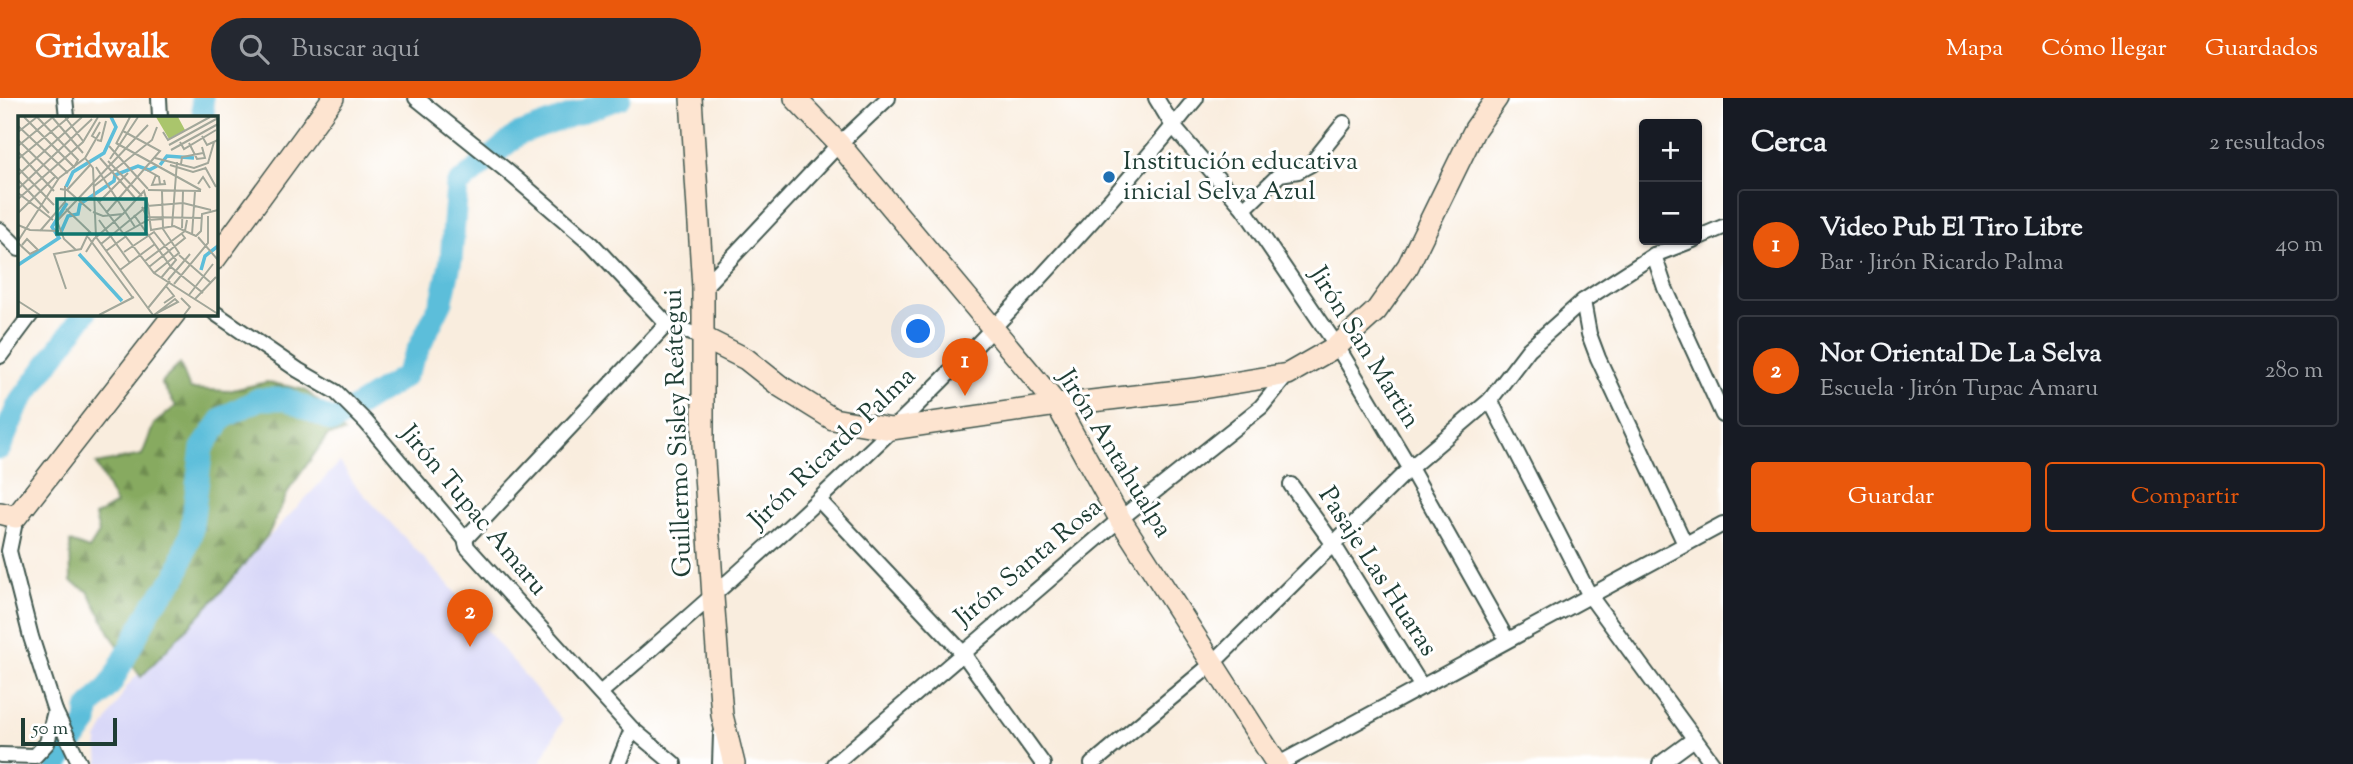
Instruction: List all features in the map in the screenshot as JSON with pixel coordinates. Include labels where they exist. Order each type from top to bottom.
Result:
[{"type":"main road","points":[[217,256],[333,98]]},
{"type":"main road","name":"Guillermo Sisley Reátegui","points":[[691,98],[702,288],[703,445],[722,715],[734,764]]},
{"type":"main road","name":"Jirón Antahualpa","points":[[795,98],[839,144],[1057,405],[1120,519],[1278,764]]},
{"type":"main road","points":[[702,337],[746,359],[780,386],[833,419],[891,429],[1057,405],[1196,389],[1288,374],[1337,346],[1376,311],[1408,266],[1475,129],[1497,98]]},
{"type":"main road","points":[[8,515],[173,315]]},
{"type":"street","points":[[65,98],[67,116]]},
{"type":"street","points":[[159,98],[160,116]]},
{"type":"street","points":[[416,98],[592,244],[667,324],[702,337]]},
{"type":"street","points":[[702,288],[839,144],[888,98]]},
{"type":"street","name":"Jirón San Martin","points":[[1156,98],[1173,126],[1244,209],[1337,346],[1410,468],[1507,640]]},
{"type":"street","name":"Jirón Ricardo Palma","points":[[600,693],[713,597],[819,500],[891,429],[993,327],[1103,208],[1196,98]]},
{"type":"street","points":[[1244,209],[1280,174],[1298,172],[1311,164],[1344,123]]},
{"type":"street","points":[[1702,236],[1723,228]]},
{"type":"street","points":[[0,230],[18,248]]},
{"type":"street","points":[[1092,764],[1213,663],[1332,542],[1410,468],[1490,400],[1529,349],[1583,301],[1654,255],[1680,245]]},
{"type":"street","points":[[1654,255],[1665,288],[1723,415]]},
{"type":"street","points":[[1583,301],[1589,334],[1598,358],[1685,544]]},
{"type":"street","name":"Jirón Tupac Amaru","points":[[217,314],[298,370],[336,392],[366,422],[465,538],[467,547],[632,729],[674,764]]},
{"type":"street","points":[[0,356],[31,315]]},
{"type":"street","points":[[465,538],[667,324]]},
{"type":"street","name":"Jirón Santa Rosa","points":[[834,764],[1120,519],[1261,408],[1288,374]]},
{"type":"street","points":[[1490,400],[1590,596],[1713,764]]},
{"type":"street","name":"Pasaje Las Huaras","points":[[1291,485],[1332,542],[1422,687]]},
{"type":"street","points":[[819,500],[962,652],[1043,764]]},
{"type":"street","points":[[8,515],[9,551],[31,637],[55,711],[80,764]]},
{"type":"street","points":[[1278,764],[1723,524]]},
{"type":"street","points":[[0,755],[41,760],[55,711]]},
{"type":"street","points":[[720,764],[722,715]]},
{"type":"street","points":[[618,764],[632,729]]},
{"type":"street","points":[[1660,764],[1694,739]]},
{"type":"shaded area","points":[[340,462],[355,485],[448,584],[562,720],[540,764],[99,764],[97,739],[127,686]]},
{"type":"green space","points":[[180,364],[190,389],[228,391],[267,382],[305,390],[327,409],[344,433],[328,435],[289,490],[268,535],[224,589],[141,677],[112,637],[88,591],[71,582],[70,542],[89,549],[99,533],[95,516],[116,504],[96,464],[142,455],[154,424],[176,406],[161,383]]},
{"type":"waterway","points":[[202,98],[204,116]]},
{"type":"waterway","points":[[57,764],[87,723],[88,709],[111,684],[151,608],[177,575],[191,533],[202,448],[223,418],[259,399],[286,399],[334,421],[405,376],[442,301],[451,260],[457,186],[517,135],[620,98]]},
{"type":"waterway","points":[[0,448],[18,405],[84,315]]},
{"type":"place","name":"Institución educativa inicial Selva Azul","points":[[1109,177]]},
{"type":"place","name":"Video Pub El Tiro Libre","points":[[965,396]]},
{"type":"place","name":"Nor Oriental De La Selva","points":[[470,647]]}]
